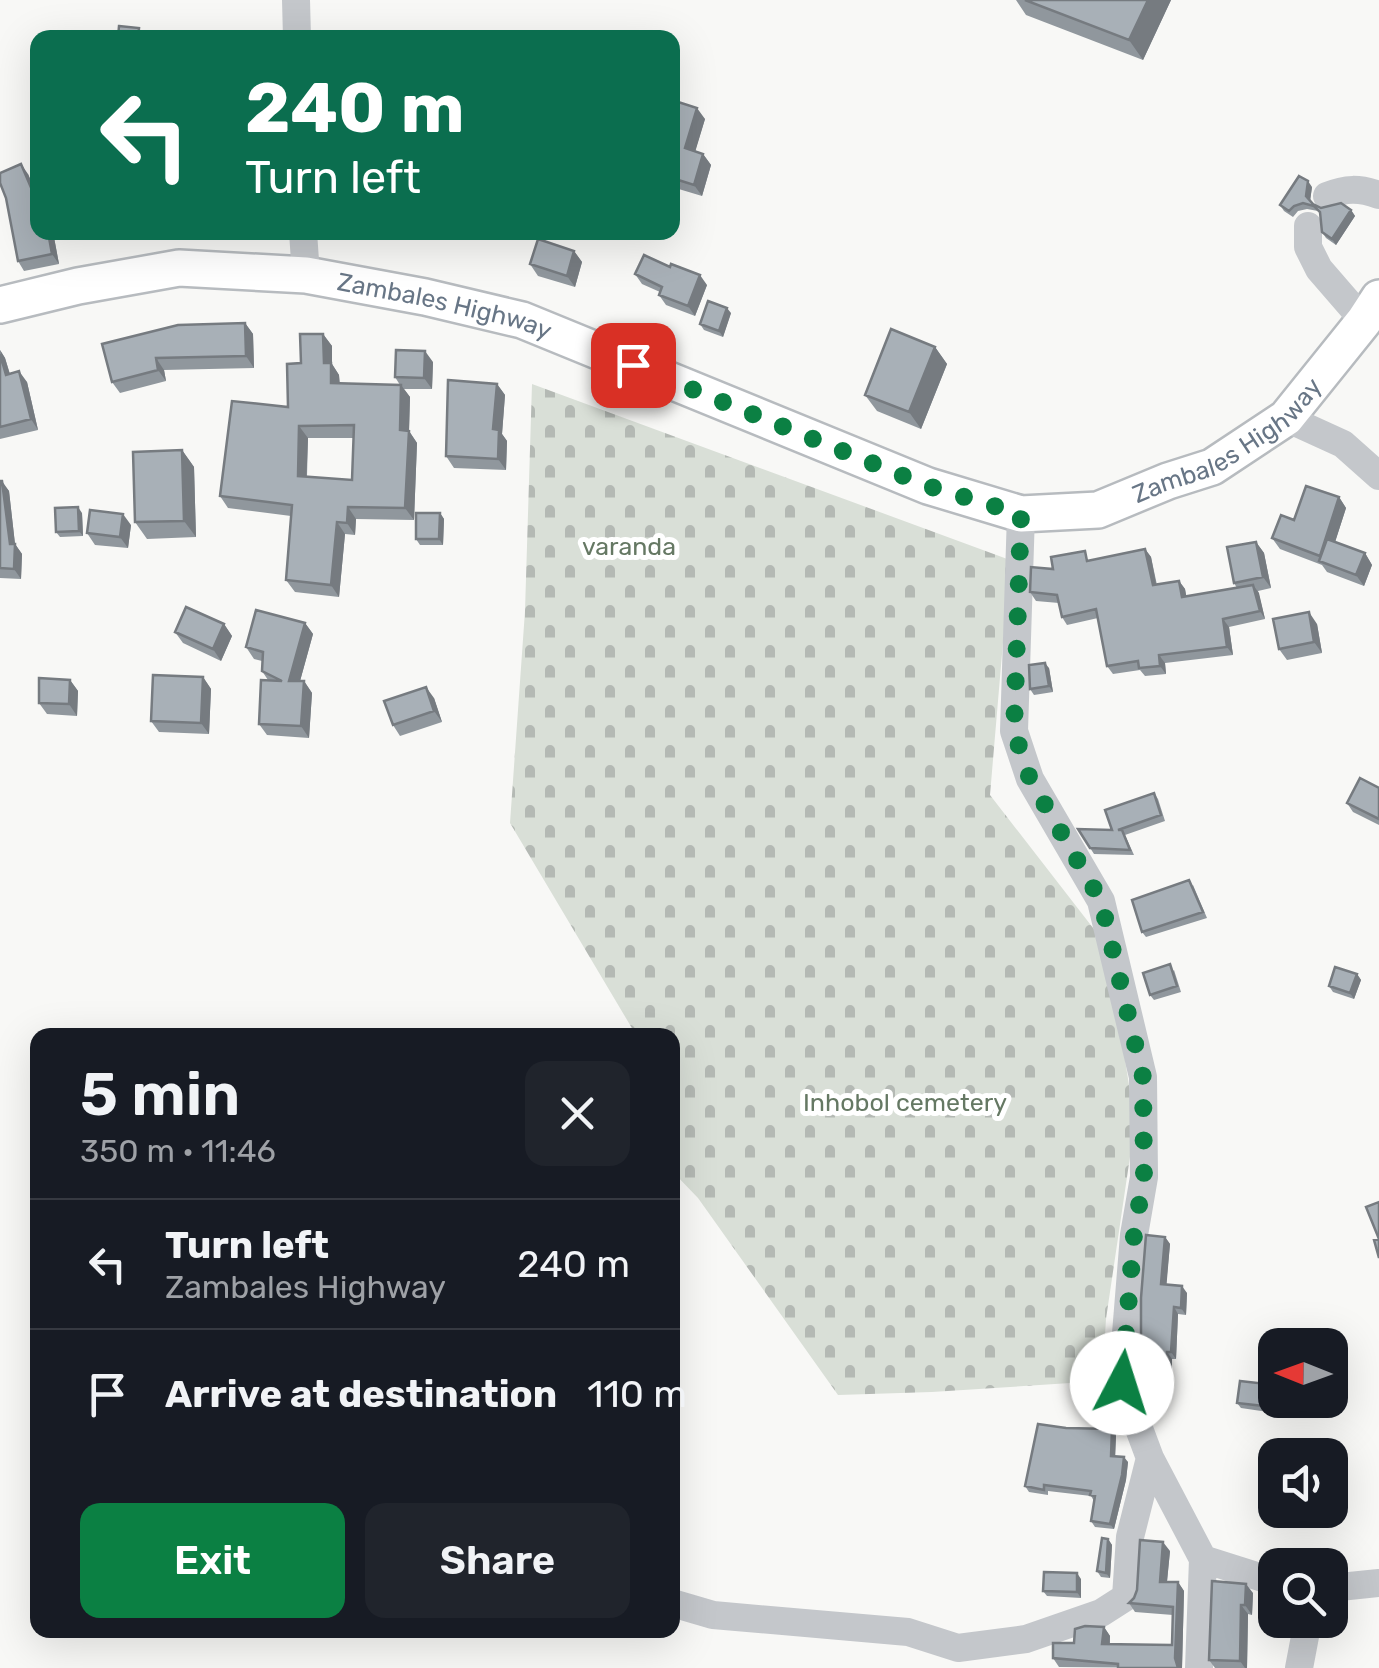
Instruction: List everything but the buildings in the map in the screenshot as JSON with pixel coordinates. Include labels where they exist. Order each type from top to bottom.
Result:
[{"type":"main road","name":"Zambales Highway","points":[[0,305],[179,268],[306,275],[424,296],[522,320],[928,486],[1021,514],[1098,510],[1212,467],[1286,418],[1372,309]]},
{"type":"street","points":[[296,0],[297,30]]},
{"type":"street","points":[[1326,196],[1345,188],[1379,195]]},
{"type":"street","points":[[1308,226],[1308,248],[1319,269],[1372,309]]},
{"type":"street","points":[[304,240],[306,275]]},
{"type":"street","points":[[1286,418],[1343,444],[1379,476]]},
{"type":"street","points":[[1021,514],[1014,731],[1030,779],[1101,901],[1143,1077],[1144,1176],[1134,1235],[1122,1383],[1150,1458],[1203,1559],[1199,1668]]},
{"type":"street","points":[[680,1605],[713,1615],[908,1632],[958,1648],[1026,1639],[1101,1613],[1126,1598],[1130,1537],[1150,1458]]},
{"type":"street","points":[[1203,1559],[1258,1577]]},
{"type":"street","points":[[1348,1586],[1379,1583]]},
{"type":"street","points":[[1299,1668],[1304,1638]]},
{"type":"green space","name":"Inhobol cemetery","points":[[532,384],[1010,560],[990,795],[1107,946],[1135,1123],[1106,1319],[1102,1381],[838,1395],[698,1198],[680,1179],[680,1028],[632,1028],[510,823],[525,611]]},
{"type":"route","points":[[633,365],[928,486],[1021,514],[1014,731],[1030,779],[1101,901],[1143,1077],[1144,1176],[1134,1235],[1122,1383]]},
{"type":"park label","name":"varanda","points":[[629,546]]}]
